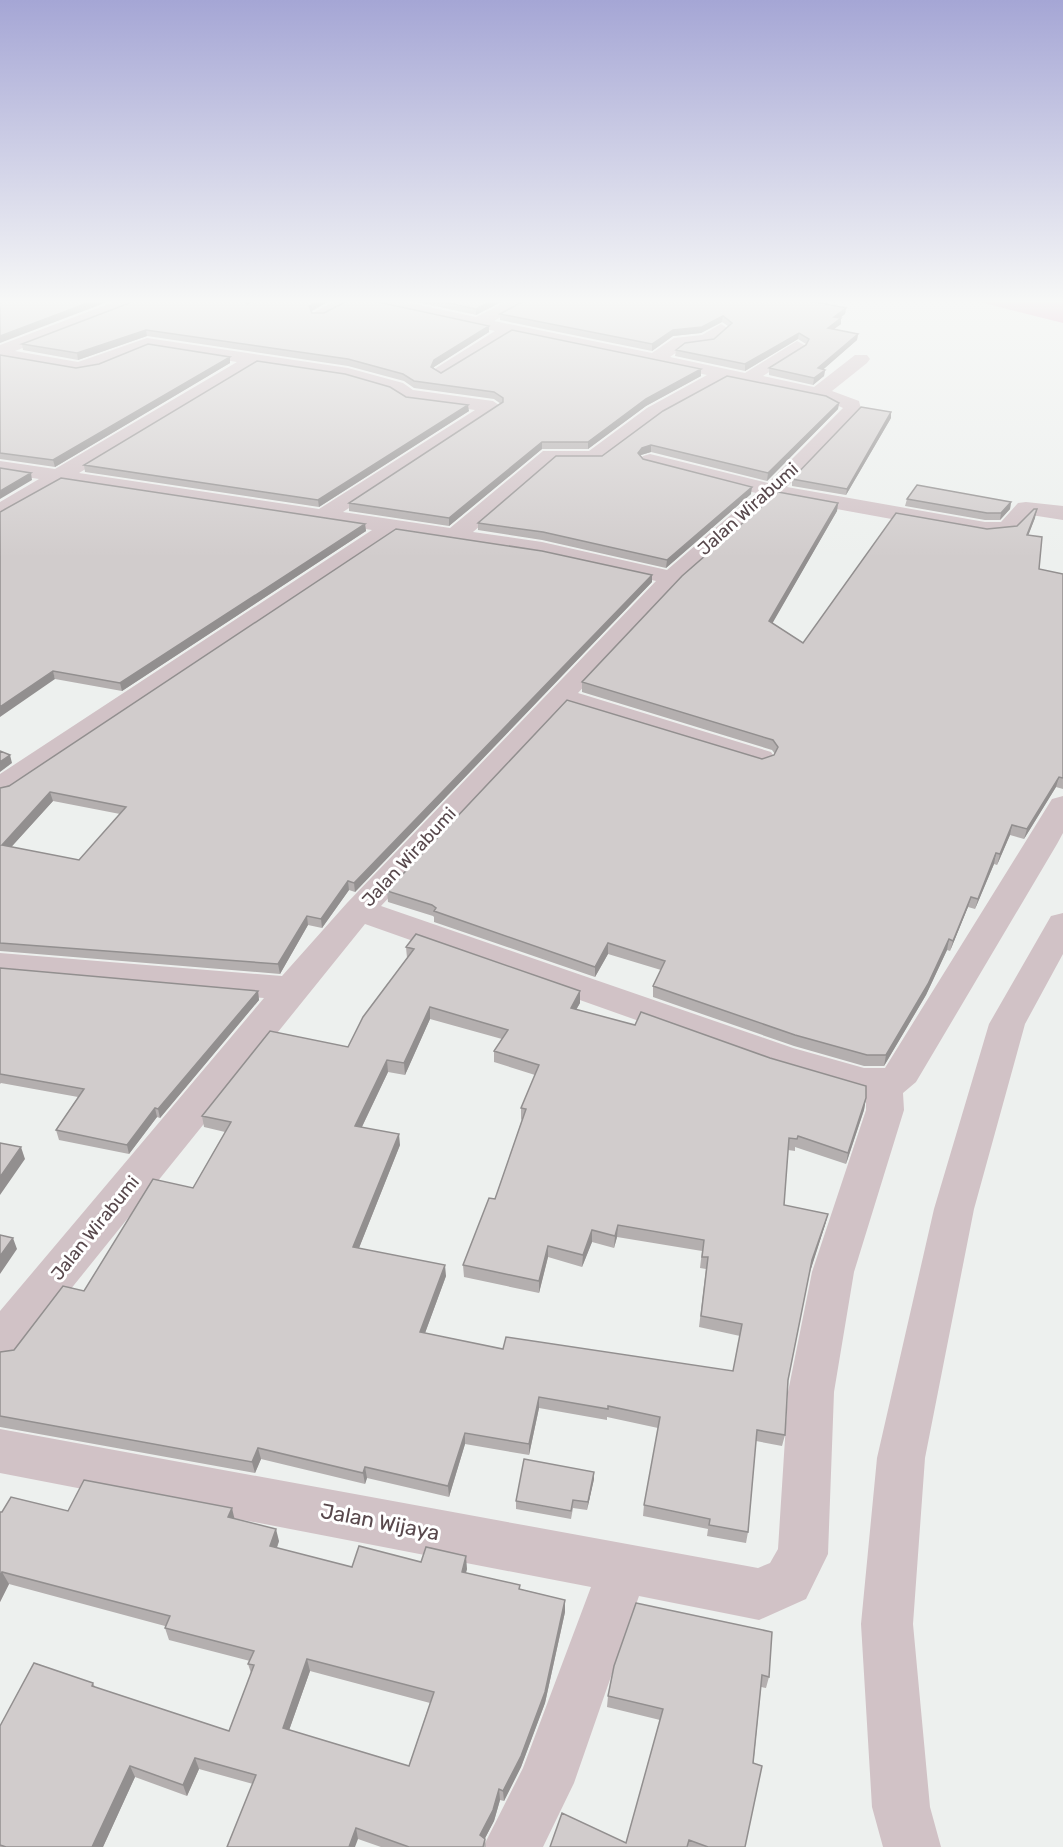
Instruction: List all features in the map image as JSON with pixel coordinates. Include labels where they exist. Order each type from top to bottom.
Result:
[{"type":"street","points":[[0,511],[210,385]]},
{"type":"street","points":[[324,515],[493,407],[408,395],[391,385]]},
{"type":"street","points":[[455,536],[550,455],[593,457],[654,412],[703,385]]},
{"type":"street","points":[[782,385],[818,393],[828,385]]},
{"type":"street","name":"Jalan Wirabumi","points":[[0,1343],[291,989],[360,910],[672,578],[772,491],[852,409],[852,405],[818,393]]},
{"type":"street","points":[[650,460],[772,491],[992,530],[1007,528],[1026,508],[1063,513]]},
{"type":"street","points":[[0,467],[542,549],[672,578]]},
{"type":"street","points":[[0,787],[392,527]]},
{"type":"street","points":[[559,696],[761,758]]},
{"type":"street","points":[[360,910],[782,1058],[864,1082],[884,1084],[894,1082],[903,1073],[1063,805]]},
{"type":"street","points":[[912,1847],[902,1807],[887,1624],[901,1458],[954,1209],[1006,1024],[1063,924]]},
{"type":"street","points":[[0,964],[291,989]]},
{"type":"street","name":"Jalan Wijaya","points":[[0,1451],[759,1594],[788,1581],[802,1554],[811,1392],[834,1272],[885,1110],[884,1084]]},
{"type":"street","points":[[512,1847],[546,1783],[623,1568]]},
{"type":"building","points":[[0,385],[182,385],[53,460],[0,453]]},
{"type":"building","points":[[217,385],[384,385],[406,397],[468,405],[318,500],[84,465]]},
{"type":"building","points":[[444,385],[671,385],[646,399],[588,442],[542,442],[449,518],[349,503],[503,402],[503,398],[494,392]]},
{"type":"building","points":[[710,385],[773,385],[826,396],[839,403],[768,473],[651,445],[642,448],[638,453],[643,459],[752,487],[667,560],[543,532],[478,523],[556,456],[602,456],[663,411]]},
{"type":"building","points":[[861,407],[891,412],[847,489],[792,479]]},
{"type":"building","points":[[0,468],[31,473],[0,491]]},
{"type":"building","points":[[61,478],[365,524],[120,683],[53,671],[0,707],[0,512]]},
{"type":"building","points":[[917,485],[1011,502],[1001,513],[987,513],[907,499]]},
{"type":"building","points":[[778,492],[838,503],[769,621],[803,643],[896,513],[987,529],[1017,526],[1034,509],[1037,509],[1027,535],[1042,537],[1039,569],[1063,574],[1063,778],[1059,777],[1027,829],[1012,825],[1000,854],[996,853],[978,899],[971,897],[953,941],[949,939],[928,984],[886,1055],[867,1055],[795,1035],[653,986],[665,961],[608,943],[595,967],[434,911],[436,908],[432,905],[387,891],[567,700],[762,759],[774,755],[778,747],[773,740],[582,682],[682,576]]},
{"type":"building","points":[[396,529],[542,551],[652,575],[354,883],[348,881],[321,919],[307,916],[278,964],[0,943],[0,788],[9,786]],"holes":[[[50,792],[126,807],[79,860],[2,845]]]},
{"type":"building","points":[[0,751],[10,755],[0,762]]},
{"type":"building","points":[[416,934],[580,991],[571,1008],[635,1025],[641,1012],[770,1058],[866,1086],[866,1098],[848,1153],[798,1136],[797,1139],[789,1138],[784,1205],[828,1214],[812,1260],[788,1380],[785,1435],[757,1430],[748,1532],[709,1525],[710,1519],[644,1505],[660,1417],[608,1406],[608,1409],[539,1397],[529,1444],[465,1433],[448,1486],[365,1467],[363,1473],[258,1448],[252,1462],[0,1416],[0,1352],[14,1350],[63,1286],[84,1291],[153,1179],[193,1188],[231,1122],[202,1116],[270,1031],[348,1047],[363,1017],[414,949],[406,947]],"holes":[[[430,1007],[508,1030],[494,1051],[539,1065],[521,1108],[526,1109],[495,1199],[489,1198],[463,1265],[539,1281],[548,1246],[583,1255],[592,1230],[615,1236],[618,1225],[704,1240],[702,1257],[708,1257],[701,1316],[742,1324],[733,1371],[506,1337],[503,1349],[420,1332],[445,1265],[353,1247],[399,1134],[355,1126],[387,1060],[404,1063]]]},
{"type":"building","points":[[0,968],[258,991],[158,1109],[155,1108],[127,1145],[56,1130],[84,1089],[0,1074]]},
{"type":"building","points":[[0,1143],[21,1147],[0,1177]]},
{"type":"building","points":[[0,1235],[13,1238],[0,1256]]},
{"type":"building","points":[[524,1459],[594,1472],[588,1502],[573,1500],[571,1511],[516,1501]]},
{"type":"building","points":[[84,1480],[232,1508],[228,1517],[276,1529],[270,1546],[352,1567],[359,1546],[421,1562],[426,1547],[466,1556],[462,1572],[520,1585],[519,1589],[565,1600],[545,1692],[521,1756],[503,1791],[499,1789],[493,1810],[480,1835],[485,1839],[483,1847],[409,1847],[356,1828],[349,1847],[227,1847],[256,1775],[195,1758],[183,1785],[130,1766],[92,1847],[6,1847],[0,1845],[0,1726],[34,1663],[93,1683],[92,1686],[229,1731],[254,1665],[248,1664],[254,1651],[165,1628],[170,1616],[2,1572],[0,1577],[0,1512],[11,1497],[68,1511]],"holes":[[[307,1659],[434,1692],[409,1766],[283,1728]]]},
{"type":"building","points":[[636,1603],[772,1632],[769,1677],[762,1675],[753,1763],[762,1766],[745,1847],[708,1847],[689,1840],[687,1847],[550,1847],[562,1813],[626,1843],[663,1709],[608,1696],[614,1666]]}]
